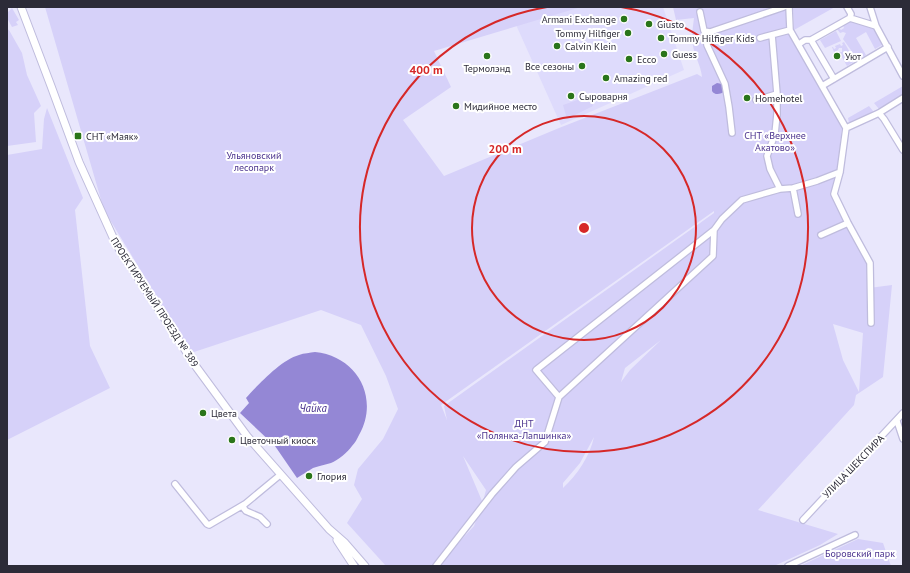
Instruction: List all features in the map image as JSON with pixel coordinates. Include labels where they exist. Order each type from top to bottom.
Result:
[{"type":"main road","points":[[17,7],[26,21]]},
{"type":"main road","points":[[21,7],[26,21]]},
{"type":"main road","points":[[25,7],[26,21]]},
{"type":"main road","name":"ПРОЕКТИРУЕМЫЙ ПРОЕЗД № 389","points":[[26,21],[52,86],[78,162],[116,244],[197,368],[247,436],[329,529],[345,543],[365,566]]},
{"type":"main road","name":"ПРОЕКТИРУЕМЫЙ ПРОЕЗД № 389","points":[[329,529],[354,566]]},
{"type":"street","points":[[700,12],[704,31],[710,32],[784,7]]},
{"type":"street","points":[[789,7],[790,30],[846,128],[840,172],[834,194],[870,263],[871,323]]},
{"type":"street","points":[[847,7],[851,14],[850,18]]},
{"type":"street","points":[[870,7],[876,26],[903,76]]},
{"type":"street","points":[[798,44],[805,40],[811,40],[850,18],[876,26]]},
{"type":"street","points":[[760,38],[790,30]]},
{"type":"street","points":[[710,32],[706,38],[725,84],[732,133]]},
{"type":"street","points":[[772,35],[777,94],[777,123],[767,156],[770,169],[780,189]]},
{"type":"street","points":[[811,40],[834,79]]},
{"type":"street","points":[[822,86],[888,47]]},
{"type":"street","points":[[756,100],[777,94]]},
{"type":"street","points":[[846,128],[879,113],[903,98]]},
{"type":"street","points":[[879,113],[903,150]]},
{"type":"street","points":[[559,397],[536,370],[714,230],[722,219],[742,200],[780,189],[793,188],[840,172]]},
{"type":"street","points":[[793,188],[798,214]]},
{"type":"street","points":[[821,235],[848,223]]},
{"type":"street","points":[[436,566],[497,488],[516,467],[546,442],[559,397],[714,256],[714,230]]},
{"type":"street","name":"УЛИЦА ШЕКСПИРА","points":[[804,520],[903,413]]},
{"type":"street","points":[[897,420],[903,439]]},
{"type":"street","points":[[175,484],[209,525],[242,506],[280,475]]},
{"type":"street","points":[[242,506],[246,511],[260,517],[268,524]]},
{"type":"street","points":[[788,566],[855,535]]},
{"type":"shaded area","points":[[508,7],[663,7],[684,70],[561,125]]},
{"type":"green space","points":[[45,7],[581,7],[434,51],[451,87],[403,120],[444,176],[559,128],[697,74],[702,77],[692,43],[694,18],[676,20],[673,7],[787,7],[788,32],[842,126],[838,167],[831,193],[868,263],[869,288],[892,285],[883,377],[856,395],[854,405],[758,510],[838,534],[820,545],[774,566],[437,566],[474,526],[481,507],[436,566],[386,566],[347,523],[362,499],[354,485],[358,469],[383,439],[398,409],[386,376],[361,325],[321,310],[191,353],[104,210]],"holes":[[[714,211],[714,213],[444,406],[447,420],[441,405]],[[833,324],[863,333],[859,392],[843,360]],[[661,340],[630,370],[621,382],[625,368]],[[594,437],[582,465],[563,488],[563,483],[580,463]],[[463,456],[486,490],[482,501]]]},
{"type":"green space","points":[[793,7],[835,7],[794,30]]},
{"type":"green space","points":[[12,8],[19,20],[16,22],[18,25],[12,27],[7,18],[7,13]]},
{"type":"green space","points":[[850,21],[874,29],[882,45],[875,49],[866,32],[856,38],[866,55],[858,60],[843,39],[846,33],[840,33],[837,29],[839,28],[841,30],[844,28],[843,25]]},
{"type":"green space","points":[[7,29],[22,53],[27,75],[41,106],[34,113],[36,142],[7,146]]},
{"type":"green space","points":[[836,31],[841,41],[825,48],[820,40]]},
{"type":"green space","points":[[844,42],[855,61],[847,66],[839,52],[842,52],[842,48],[839,48],[834,52],[832,47],[834,49],[836,48],[835,46],[840,44],[841,46],[843,45],[842,43]]},
{"type":"green space","points":[[903,86],[903,95],[879,109],[874,103]]},
{"type":"green space","points":[[589,96],[593,106],[567,119],[563,105]]},
{"type":"green space","points":[[869,106],[873,111],[872,113],[856,122],[849,123],[848,118]]},
{"type":"green space","points":[[47,108],[83,198],[75,210],[90,346],[110,388],[7,440],[7,155],[42,149],[44,119]]},
{"type":"green space","name":"Боровский парк","points":[[858,539],[883,543],[891,566],[800,566]]},
{"type":"water","points":[[717,83],[722,84],[725,91],[718,94],[713,93],[712,86]]},
{"type":"water","name":"Чайка","points":[[315,352],[330,355],[343,361],[353,370],[361,381],[367,407],[365,421],[355,442],[340,458],[329,464],[313,468],[297,478],[275,446],[240,413],[249,403],[246,398],[278,367],[292,358]]},
{"type":"place","name":"Armani Exchange","points":[[624,19]]},
{"type":"place","name":"Giusto","points":[[649,24]]},
{"type":"place","name":"Tommy Hilfiger","points":[[628,33]]},
{"type":"place","name":"Tommy Hilfiger Kids","points":[[661,38]]},
{"type":"place","name":"Calvin Klein","points":[[557,46]]},
{"type":"place","name":"Guess","points":[[664,54]]},
{"type":"place","name":"Термолэнд","points":[[487,56]]},
{"type":"place","name":"Уют","points":[[837,56]]},
{"type":"place","name":"Ecco","points":[[629,59]]},
{"type":"place","name":"Все сезоны","points":[[582,66]]},
{"type":"place","name":"Amazing red","points":[[606,78]]},
{"type":"place","name":"Сыроварня","points":[[571,96]]},
{"type":"place","name":"Homehotel","points":[[747,98]]},
{"type":"place","name":"Мидийное место","points":[[456,106]]},
{"type":"place","name":"СНТ «Маяк»","points":[[78,136]]},
{"type":"place","name":"Цвета","points":[[203,413]]},
{"type":"place","name":"Цветочный киоск","points":[[232,440]]},
{"type":"place","name":"Глория","points":[[309,476]]},
{"type":"park label","name":"СНТ «Верхнее Акатово»","points":[[775,140]]},
{"type":"park label","name":"Ульяновский лесопарк","points":[[254,160]]},
{"type":"park label","name":"ДНТ «Полянка-Лапшинка»","points":[[524,428]]}]
